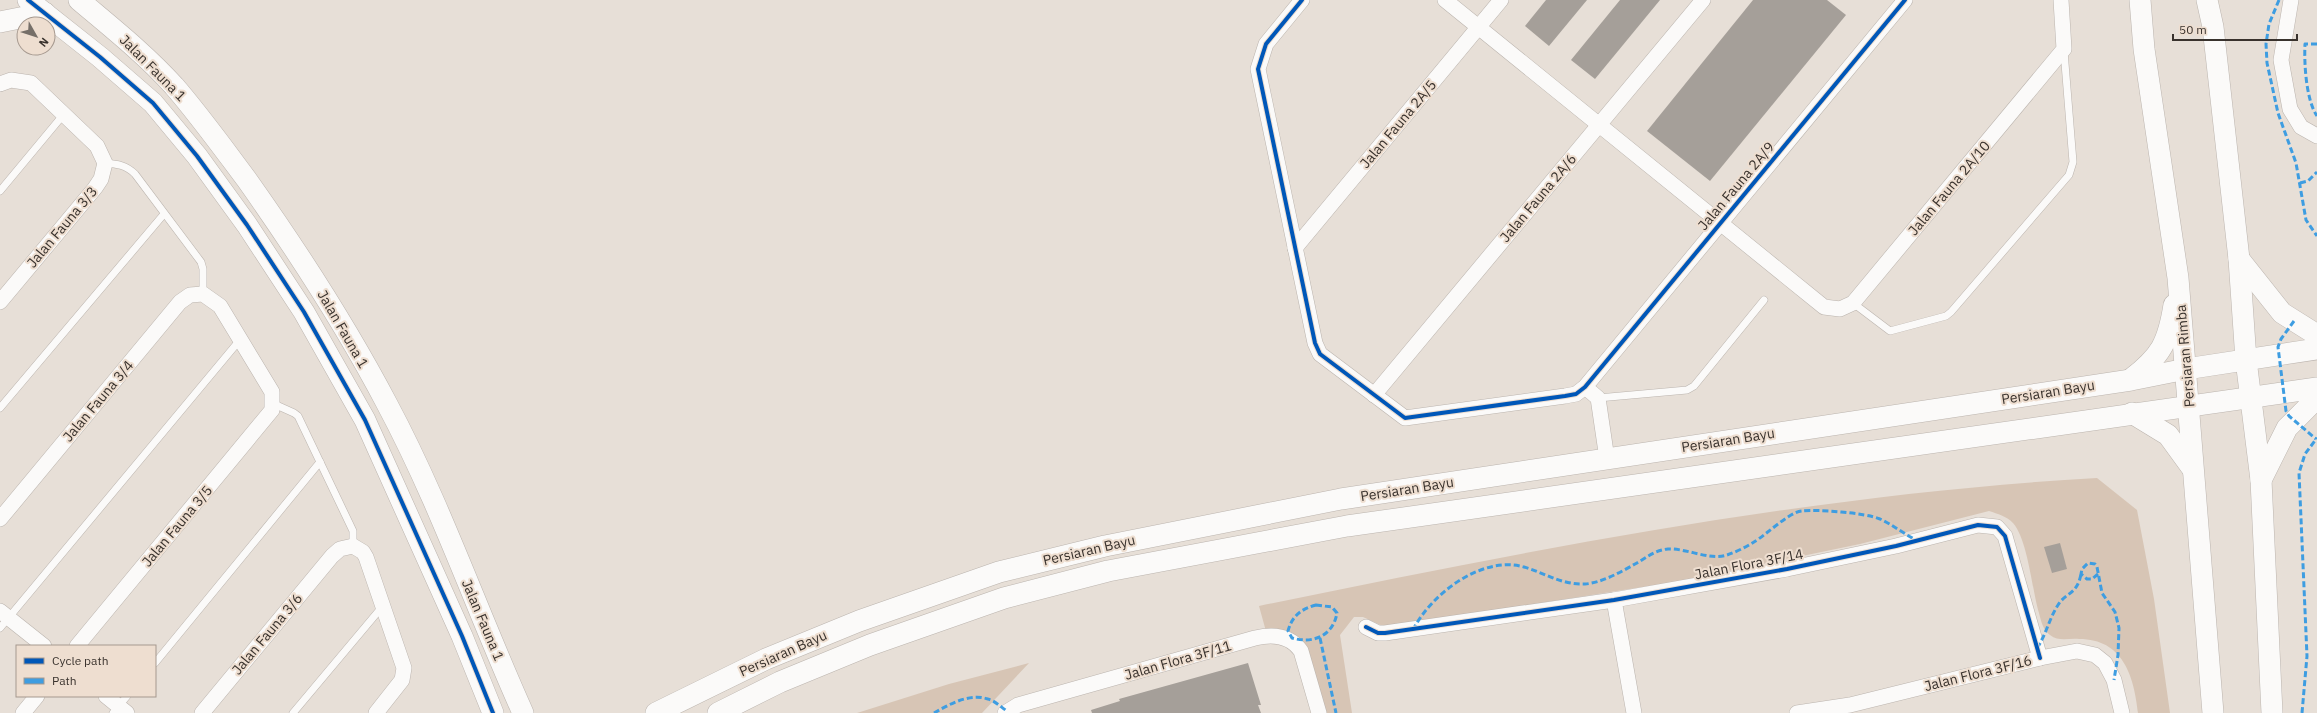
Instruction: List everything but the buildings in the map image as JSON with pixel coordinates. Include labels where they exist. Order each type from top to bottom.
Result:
[{"type":"main road","points":[[28,0],[45,12],[153,103],[197,156],[247,225],[304,312],[365,420],[462,636],[492,713]]},
{"type":"main road","name":"Jalan Fauna 1","points":[[79,0],[119,33],[173,85],[215,137],[257,195],[325,296],[388,405],[439,514],[523,713]]},
{"type":"main road","points":[[2207,0],[2213,27],[2239,259],[2250,398],[2261,480],[2272,713]]},
{"type":"main road","name":"Persiaran Rimba","points":[[2141,1],[2144,49],[2178,278],[2213,713]]},
{"type":"main road","points":[[0,22],[45,12]]},
{"type":"main road","points":[[2239,259],[2282,313],[2317,335]]},
{"type":"main road","points":[[2131,380],[2151,364],[2162,348],[2170,327],[2178,278]]},
{"type":"main road","name":"Persiaran Bayu","points":[[656,713],[780,653],[859,621],[999,572],[1105,546],[1341,499],[2131,380],[2186,369],[2317,349]]},
{"type":"main road","name":"Persiaran Bayu","points":[[718,713],[780,682],[870,646],[1004,598],[1108,571],[1347,526],[2132,413],[2317,388]]},
{"type":"main road","points":[[2261,480],[2287,428],[2317,398]]},
{"type":"main road","points":[[2132,413],[2168,434],[2194,471]]},
{"type":"street","points":[[1302,0],[1266,44],[1258,69],[1315,343],[1320,354],[1405,418],[1576,394],[1585,387],[1598,398],[1607,458]]},
{"type":"street","points":[[1445,0],[1824,307],[1840,309],[1853,303]]},
{"type":"street","name":"Jalan Fauna 2A/5","points":[[1295,248],[1501,0]]},
{"type":"street","name":"Jalan Fauna 2A/6","points":[[1374,395],[1703,0]]},
{"type":"street","name":"Jalan Fauna 2A/9","points":[[1585,387],[1905,0]]},
{"type":"street","points":[[2061,0],[2064,49]]},
{"type":"street","points":[[2291,0],[2281,60],[2290,110],[2301,127],[2317,136]]},
{"type":"street","name":"Jalan Fauna 2A/10","points":[[1853,303],[2064,49]]},
{"type":"street","points":[[0,84],[11,80],[31,84],[65,114],[97,146],[105,163]]},
{"type":"street","name":"Jalan Fauna 3/3","points":[[0,302],[95,188],[101,180],[105,163]]},
{"type":"street","points":[[203,294],[220,306],[239,341],[272,392],[274,404]]},
{"type":"street","name":"Jalan Fauna 3/4","points":[[0,519],[180,302],[190,295],[203,294]]},
{"type":"street","name":"Jalan Fauna 3/5","points":[[78,645],[268,417],[274,404]]},
{"type":"street","name":"Jalan Flora 3F/14","points":[[1366,626],[1378,633],[1385,633],[1614,600],[1787,569],[1896,546],[1967,526],[1992,525],[2002,530],[2005,536],[2040,658]]},
{"type":"street","points":[[353,546],[363,552],[366,557],[402,660],[404,673],[402,680],[376,713]]},
{"type":"street","name":"Jalan Fauna 3/6","points":[[202,713],[332,556],[340,548],[353,546]]},
{"type":"street","points":[[1614,600],[1634,713]]},
{"type":"street","points":[[3,619],[42,645]]},
{"type":"street","name":"Jalan Flora 3F/11","points":[[1005,713],[1018,705],[1270,635],[1279,636],[1296,644],[1306,663],[1319,713]]},
{"type":"street","name":"Jalan Flora 3F/16","points":[[1797,713],[1864,702],[2040,658],[2077,651],[2100,657],[2112,675],[2121,712]]},
{"type":"street","points":[[23,713],[35,697]]},
{"type":"street","points":[[107,697],[122,707]]},
{"type":"lane","points":[[1853,303],[1890,331],[1946,316],[2069,175],[2073,162],[2064,49]]},
{"type":"lane","points":[[0,191],[65,114]]},
{"type":"lane","points":[[105,163],[129,168],[201,262],[203,269],[203,294]]},
{"type":"lane","points":[[0,408],[164,214]]},
{"type":"lane","points":[[1598,398],[1687,390],[1694,386],[1764,300]]},
{"type":"lane","points":[[3,619],[239,341]]},
{"type":"lane","points":[[274,404],[298,416],[353,531],[353,546]]},
{"type":"lane","points":[[156,661],[320,462]]},
{"type":"lane","points":[[293,713],[382,606]]},
{"type":"shaded area","points":[[2097,478],[2137,510],[2154,599],[2170,713],[2138,713],[2133,686],[2124,662],[2106,645],[2094,641],[2057,638],[2048,633],[2044,628],[2036,603],[2026,553],[2018,531],[2013,523],[2008,519],[1989,511],[1860,544],[1681,581],[1385,627],[1363,617],[1354,617],[1340,635],[1352,713],[1317,713],[1302,654],[1267,635],[1259,606],[1467,564],[1676,527],[1886,497],[1991,486]]},
{"type":"shaded area","points":[[1029,663],[982,713],[857,713],[949,684]]},
{"type":"marked path","points":[[2279,0],[2269,24],[2266,44],[2267,63],[2278,113],[2296,163],[2306,220],[2317,236]]},
{"type":"marked path","points":[[2317,44],[2305,44],[2305,71],[2308,91],[2310,101],[2317,116]]},
{"type":"marked path","points":[[2300,183],[2308,181],[2317,172]]},
{"type":"marked path","points":[[2294,321],[2281,339],[2278,347],[2286,411],[2289,416],[2316,439]]},
{"type":"marked path","points":[[2302,713],[2307,656],[2299,473],[2305,454],[2317,438]]},
{"type":"marked path","points":[[1413,630],[1421,616],[1445,591],[1460,580],[1475,572],[1491,567],[1508,565],[1524,567],[1568,583],[1585,584],[1598,582],[1611,577],[1663,550],[1675,549],[1714,556],[1727,555],[1751,544],[1784,519],[1802,511],[1841,512],[1873,517],[1885,521],[1916,540]]},
{"type":"marked path","points":[[2098,574],[2092,579],[2087,579],[2081,574],[2082,569],[2088,563],[2095,564],[2097,567],[2102,593],[2115,612],[2119,628],[2118,655],[2114,680]]},
{"type":"marked path","points":[[2037,648],[2058,605],[2077,586],[2081,574]]},
{"type":"marked path","points":[[1316,605],[1332,607],[1337,613],[1335,621],[1327,633],[1314,639],[1300,640],[1292,638],[1288,631],[1292,621],[1302,611],[1316,605]]},
{"type":"marked path","points":[[1320,638],[1336,713]]},
{"type":"marked path","points":[[934,713],[960,700],[974,697],[991,700],[1007,711]]},
{"type":"cycle path","points":[[28,0],[100,57],[153,103],[197,156],[247,225],[304,312],[365,420],[462,636],[493,713]]},
{"type":"cycle path","points":[[1302,0],[1266,44],[1258,69],[1315,343],[1320,354],[1405,418],[1565,396],[1576,394],[1585,387],[1905,0]]},
{"type":"cycle path","points":[[1366,627],[1378,633],[1385,633],[1614,600],[1787,569],[1896,546],[1978,525],[1997,527],[2005,536],[2040,658]]}]
